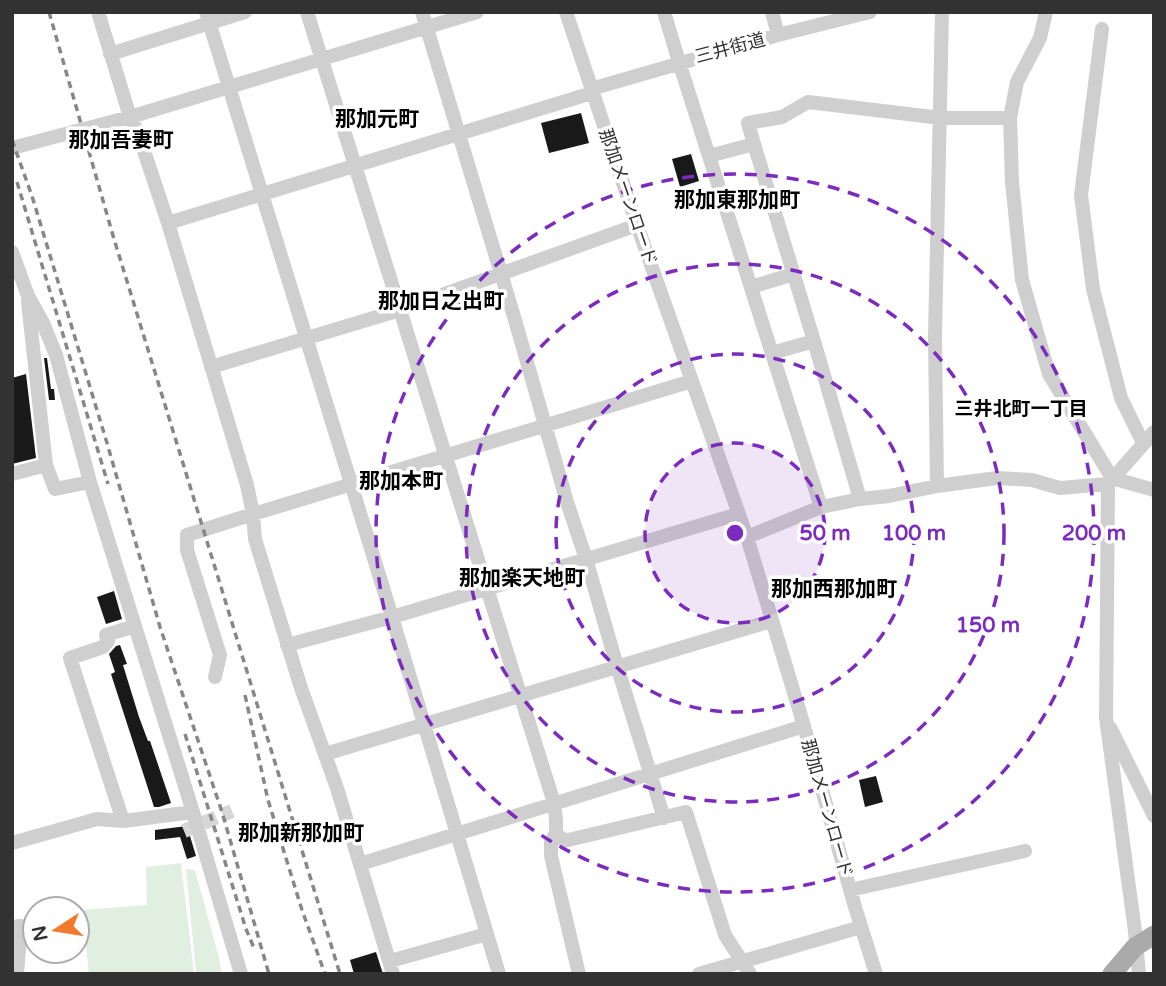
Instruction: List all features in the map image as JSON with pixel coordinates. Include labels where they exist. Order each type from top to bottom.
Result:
[{"type":"main road","points":[[1112,974],[1135,947],[1154,935]]},
{"type":"street","points":[[97,12],[130,117],[138,133],[168,223],[247,485],[255,539],[392,968],[487,934]]},
{"type":"street","points":[[110,54],[208,18],[245,12]]},
{"type":"street","points":[[307,12],[554,803],[556,832],[551,842],[551,856],[579,974]]},
{"type":"street","points":[[422,12],[664,818]]},
{"type":"street","points":[[12,148],[130,117],[477,12]]},
{"type":"street","name":"那加メーンロード","points":[[566,12],[637,225],[747,537],[876,974]]},
{"type":"street","points":[[664,12],[821,507]]},
{"type":"street","points":[[772,12],[778,35]]},
{"type":"street","name":"三井街道","points":[[168,223],[458,134],[679,62],[847,15],[870,12]]},
{"type":"street","points":[[937,486],[935,337],[942,12]]},
{"type":"street","points":[[1046,12],[1040,38],[1017,82],[1010,118],[1012,182],[1022,280],[1049,374],[1110,481],[1106,718],[1139,974]]},
{"type":"street","points":[[208,18],[393,617],[499,974]]},
{"type":"street","points":[[1102,29],[1081,195],[1093,289],[1102,326],[1121,398],[1143,443]]},
{"type":"street","points":[[860,499],[748,123],[782,117],[808,102],[941,118],[1010,118]]},
{"type":"street","points":[[709,156],[754,144]]},
{"type":"street","points":[[211,367],[400,310],[637,225]]},
{"type":"street","points":[[12,252],[28,296],[56,355],[90,482],[241,974]]},
{"type":"street","points":[[751,287],[793,274]]},
{"type":"street","points":[[28,296],[46,465],[55,489],[90,482]]},
{"type":"street","points":[[772,353],[814,341]]},
{"type":"street","points":[[215,677],[220,655],[187,550],[187,535],[692,381]]},
{"type":"street","points":[[1110,481],[1154,432]]},
{"type":"street","points":[[12,474],[46,465]]},
{"type":"street","points":[[747,537],[821,507],[997,478],[1032,480],[1060,488],[1110,481],[1154,490]]},
{"type":"street","points":[[287,645],[393,617],[738,514]]},
{"type":"street","points":[[325,754],[771,621]]},
{"type":"street","points":[[123,821],[70,658],[103,647],[108,641],[106,635],[135,626]]},
{"type":"street","points":[[1106,718],[1154,816]]},
{"type":"street","points":[[360,864],[804,726]]},
{"type":"street","points":[[12,842],[97,819],[123,821],[193,812]]},
{"type":"street","points":[[556,832],[564,841],[686,812],[725,935],[746,967]]},
{"type":"street","points":[[850,890],[1025,852]]},
{"type":"street","points":[[12,927],[21,926],[17,974]]},
{"type":"street","points":[[699,974],[746,967],[861,927]]},
{"type":"green space","points":[[181,863],[194,974],[89,974],[91,909],[147,905],[146,867]]},
{"type":"green space","points":[[186,869],[195,870],[222,974],[196,974]]},
{"type":"building","points":[[581,113],[589,143],[549,153],[541,123]]},
{"type":"building","points":[[691,154],[699,181],[680,187],[672,159]]},
{"type":"building","points":[[44,358],[47,358],[55,400],[49,400]]},
{"type":"building","points":[[26,374],[36,458],[12,464],[12,378]]},
{"type":"building","points":[[114,591],[122,619],[106,624],[97,597]]},
{"type":"building","points":[[120,645],[127,664],[123,665],[139,717],[171,803],[159,807],[154,807],[111,674],[115,672],[109,654]]},
{"type":"building","points":[[876,776],[883,802],[865,807],[859,780]]},
{"type":"building","points":[[187,826],[196,856],[187,859],[180,837],[155,840],[155,830]]},
{"type":"building","points":[[376,952],[383,974],[354,974],[350,960]]},
{"type":"tunnel","points":[[184,831],[232,811]]},
{"type":"railway","points":[[49,12],[114,239],[340,974]]},
{"type":"railway","points":[[12,140],[32,196],[160,627],[222,812],[269,974]]},
{"type":"railway","points":[[17,182],[108,484]]},
{"type":"railway","points":[[245,695],[268,800],[325,974]]},
{"type":"railway","points":[[185,734],[254,948]]},
{"type":"district","name":"那加元町","points":[[377,119]]},
{"type":"district","name":"那加吾妻町","points":[[121,140]]},
{"type":"district","name":"那加東那加町","points":[[737,200]]},
{"type":"district","name":"那加日之出町","points":[[441,301]]},
{"type":"district","name":"三井北町一丁目","points":[[1021,409]]},
{"type":"district","name":"那加本町","points":[[401,481]]},
{"type":"district","name":"那加楽天地町","points":[[522,578]]},
{"type":"district","name":"那加西那加町","points":[[834,589]]},
{"type":"district","name":"那加新那加町","points":[[301,833]]}]
